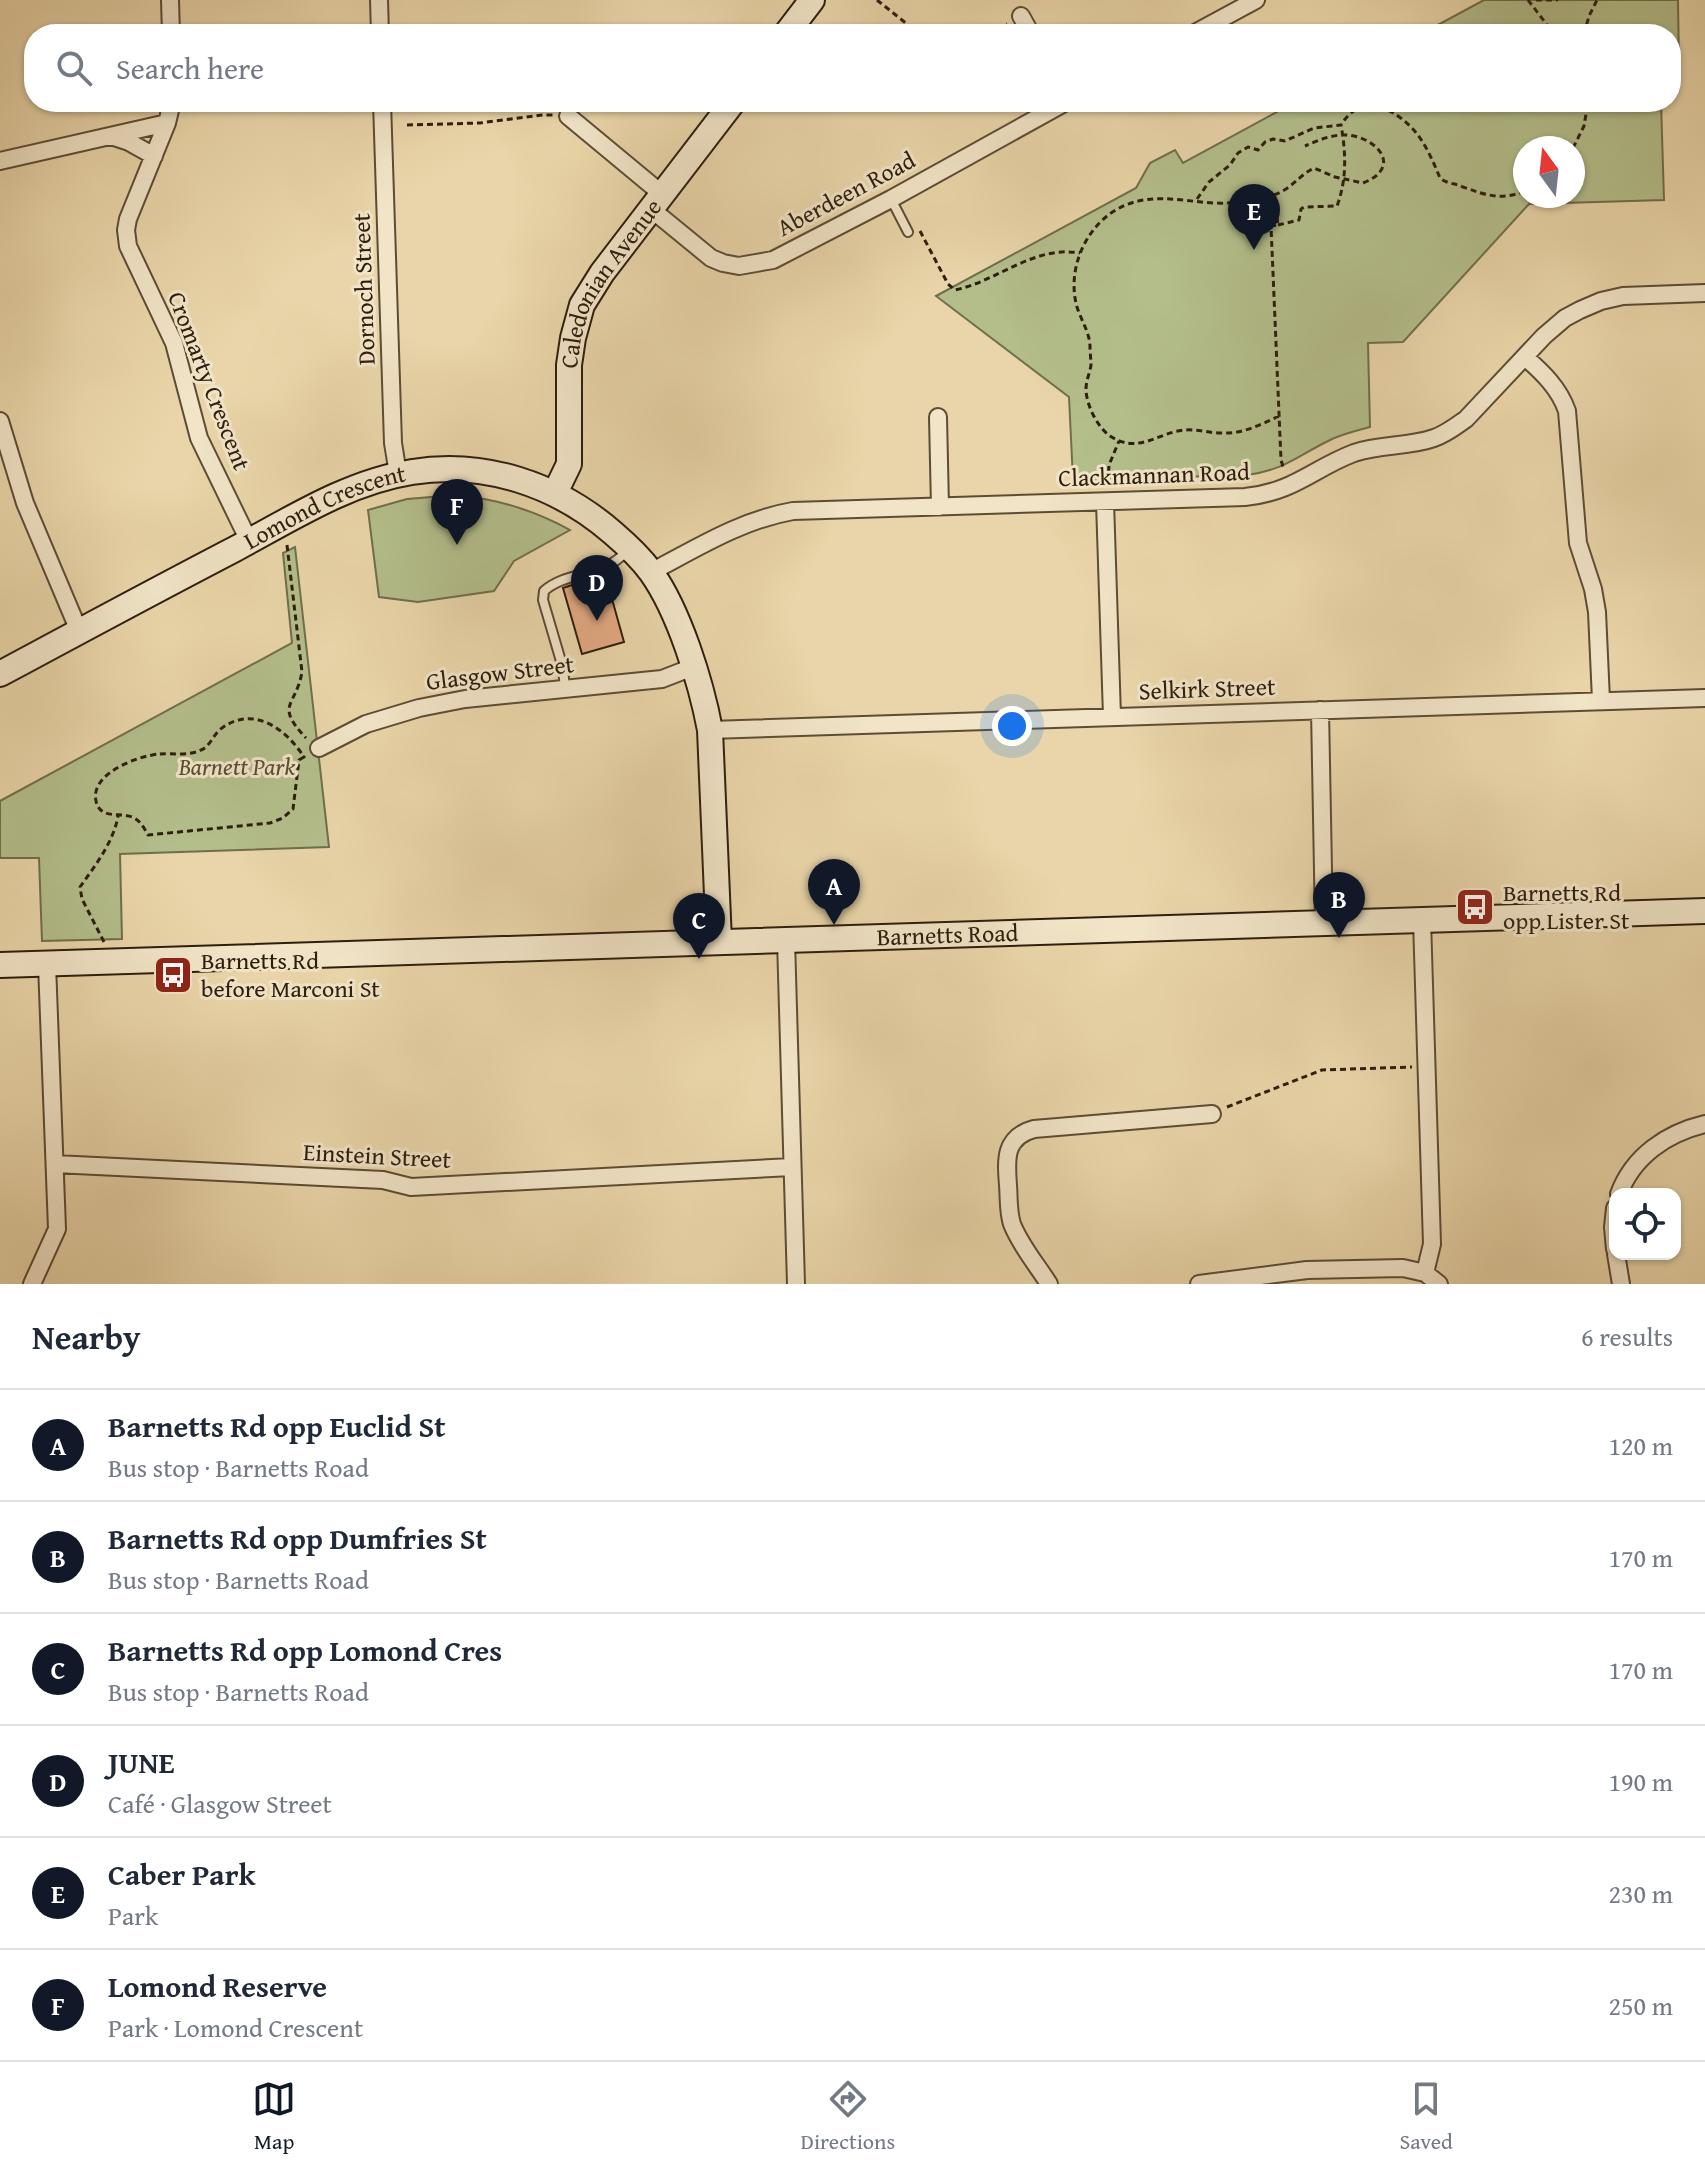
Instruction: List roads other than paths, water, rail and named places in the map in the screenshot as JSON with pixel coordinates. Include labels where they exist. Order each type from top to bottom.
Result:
[{"type":"street","points":[[170,0],[171,24]]},
{"type":"street","points":[[379,0],[380,24]]},
{"type":"street","points":[[794,24],[812,0]]},
{"type":"street","points":[[1207,24],[1235,5],[1256,0]]},
{"type":"street","points":[[1021,16],[1025,24]]},
{"type":"street","name":"Cromarty Crescent","points":[[170,112],[128,219],[128,246],[174,343],[199,438],[249,541]]},
{"type":"street","name":"Dornoch Street","points":[[382,112],[393,443],[398,474]]},
{"type":"street","name":"Caledonian Avenue","points":[[555,493],[569,464],[569,365],[582,305],[593,285],[725,112]]},
{"type":"street","name":"Aberdeen Road","points":[[568,116],[711,258],[739,266],[773,260],[1048,112]]},
{"type":"street","points":[[0,161],[167,123]]},
{"type":"street","points":[[110,136],[154,156]]},
{"type":"street","name":"Clackmannan Road","points":[[651,572],[739,527],[778,514],[809,510],[1268,494],[1358,452],[1433,438],[1466,419],[1544,336],[1565,318],[1601,301],[1637,295],[1705,293]]},
{"type":"street","points":[[1525,357],[1554,385],[1567,411],[1578,543],[1597,612],[1601,700]]},
{"type":"street","points":[[938,417],[940,507]]},
{"type":"street","points":[[0,421],[25,503],[79,631]]},
{"type":"street","name":"Lomond Crescent","points":[[0,674],[343,492],[398,474],[450,469],[481,471],[510,477],[555,493],[580,506],[630,548],[651,572],[675,617],[693,667],[710,730],[719,942]]},
{"type":"street","points":[[1105,502],[1112,716]]},
{"type":"street","name":"Glasgow Street","points":[[317,749],[366,724],[419,708],[465,699],[662,679],[693,667]]},
{"type":"street","name":"Selkirk Street","points":[[710,730],[1705,698]]},
{"type":"street","points":[[1320,710],[1324,923]]},
{"type":"street","name":"Barnetts Road","points":[[0,965],[1705,911]]},
{"type":"street","points":[[1199,1284],[1307,1270],[1403,1268],[1432,1279],[1422,920]]},
{"type":"street","points":[[786,940],[796,1284]]},
{"type":"street","points":[[32,1284],[57,1229],[47,964]]},
{"type":"street","points":[[1049,1284],[1014,1228],[1010,1214],[1007,1161],[1010,1134],[1034,1129],[1212,1114]]},
{"type":"street","points":[[1622,1188],[1629,1173],[1649,1150],[1679,1132],[1705,1124]]},
{"type":"street","name":"Einstein Street","points":[[55,1164],[383,1180],[411,1187],[792,1167]]},
{"type":"street","points":[[1616,1260],[1621,1284]]},
{"type":"lane","points":[[891,199],[908,232]]},
{"type":"lane","points":[[565,689],[563,668],[543,600],[544,591],[554,584],[615,563],[630,548]]},
{"type":"place","name":"Caber Park","points":[[1254,250]]},
{"type":"place","name":"Lomond Reserve","points":[[457,545]]},
{"type":"place","name":"JUNE","points":[[597,621]]},
{"type":"place","name":"Barnetts Rd opp Lister St","points":[[1475,907]]},
{"type":"place","name":"Barnetts Rd opp Euclid St","points":[[834,925]]},
{"type":"place","name":"Barnetts Rd opp Dumfries St","points":[[1339,938]]},
{"type":"place","name":"Barnetts Rd opp Lomond Cres","points":[[699,959]]},
{"type":"place","name":"Barnetts Rd before Marconi St","points":[[173,975]]},
{"type":"park label","name":"Barnett Park","points":[[237,767]]}]
